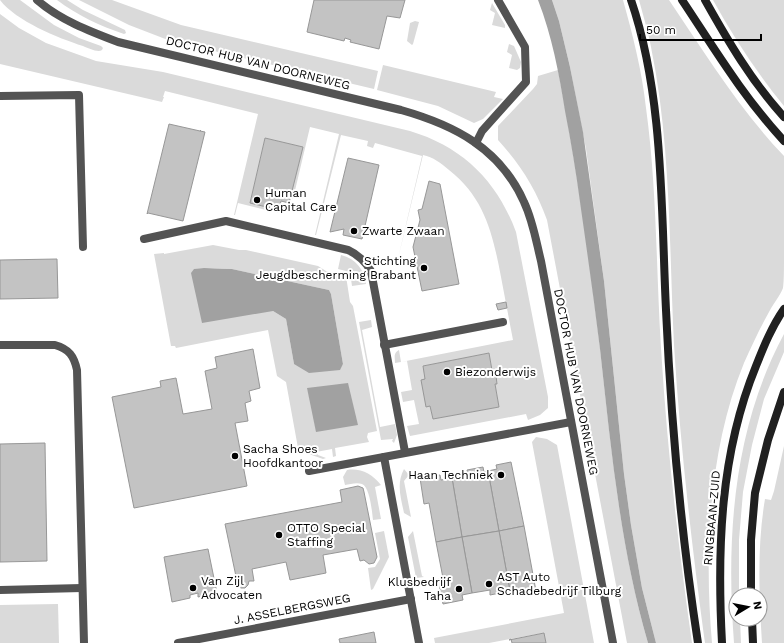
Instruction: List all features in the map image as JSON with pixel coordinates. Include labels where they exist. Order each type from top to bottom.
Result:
[{"type":"main road","points":[[631,0],[642,40],[656,130],[666,312],[678,487],[698,643]]},
{"type":"main road","points":[[682,0],[738,84],[784,141]]},
{"type":"main road","points":[[705,0],[725,36],[750,74],[784,117]]},
{"type":"main road","name":"RINGBAAN-ZUID","points":[[722,643],[720,550],[724,486],[736,425],[748,384],[761,353],[784,309]]},
{"type":"main road","points":[[751,587],[751,540],[755,493],[768,440],[784,392]]},
{"type":"main road","points":[[752,627],[753,643]]},
{"type":"street","name":"DOCTOR HUB VAN DOORNEWEG","points":[[36,0],[48,10],[79,27],[118,42],[419,115],[448,126],[476,143],[496,160],[524,202],[532,224],[541,261],[613,643]]},
{"type":"street","points":[[476,143],[482,131],[526,82],[525,47],[498,0]]},
{"type":"street","points":[[0,96],[79,95],[83,247]]},
{"type":"street","points":[[144,239],[226,221],[348,250],[358,254],[371,271],[405,452]]},
{"type":"street","points":[[384,345],[503,322]]},
{"type":"street","points":[[0,345],[54,345],[62,347],[74,359],[77,370],[84,643]]},
{"type":"street","points":[[310,471],[571,422]]},
{"type":"street","points":[[384,457],[419,643]]},
{"type":"street","points":[[0,590],[82,588]]},
{"type":"street","name":"J. ASSELBERGSWEG","points":[[178,643],[411,599]]},
{"type":"shaded area","points":[[0,0],[20,0],[54,25],[103,48],[100,51],[93,50],[38,28],[16,15]]},
{"type":"shaded area","points":[[57,0],[67,0],[83,10],[125,30],[126,33],[124,34],[115,31],[89,20]]},
{"type":"shaded area","points":[[79,0],[112,0],[181,25],[378,71],[374,89],[168,40],[129,25]]},
{"type":"shaded area","points":[[538,0],[552,0],[559,21],[570,67],[583,132],[604,281],[624,474],[631,525],[642,588],[656,643],[648,643],[638,607],[623,534],[600,349],[575,168],[554,55]]},
{"type":"shaded area","points":[[552,0],[623,0],[637,54],[650,138],[656,228],[663,385],[682,569],[692,643],[656,643],[642,588],[624,474],[604,281],[586,149],[570,67],[559,21]]},
{"type":"shaded area","points":[[639,0],[669,0],[737,100],[784,156],[783,288],[762,324],[744,363],[732,396],[716,465],[709,537],[712,643],[705,643],[690,527],[676,381],[666,158],[658,84],[647,29]]},
{"type":"shaded area","points":[[713,0],[784,0],[784,106],[746,55]]},
{"type":"shaded area","points":[[492,3],[505,25],[505,28],[492,25],[495,13],[490,10]]},
{"type":"shaded area","points":[[0,14],[19,28],[46,43],[96,61],[163,72],[410,131],[446,146],[476,168],[488,182],[499,197],[516,232],[548,397],[548,408],[540,415],[528,420],[526,414],[410,436],[407,426],[419,424],[414,400],[403,402],[401,392],[412,390],[407,361],[401,362],[513,340],[495,246],[486,218],[471,193],[461,181],[437,161],[423,155],[397,263],[422,156],[375,143],[373,148],[367,146],[368,141],[341,135],[315,235],[339,134],[310,127],[293,199],[290,198],[303,147],[265,138],[250,203],[279,210],[278,213],[238,203],[234,215],[258,114],[165,91],[162,102],[0,64]],"holes":[[[489,353],[493,376],[496,376],[497,383],[495,384],[499,407],[433,419],[423,366]]]},
{"type":"shaded area","points":[[415,21],[419,22],[412,45],[407,41],[410,23]]},
{"type":"shaded area","points":[[509,44],[514,46],[521,62],[520,68],[517,70],[509,68],[512,55],[507,52]]},
{"type":"shaded area","points":[[383,65],[496,92],[494,97],[503,99],[483,119],[474,123],[438,106],[377,90]]},
{"type":"shaded area","points":[[558,70],[571,139],[587,243],[623,533],[638,607],[648,643],[627,643],[547,220],[527,177],[498,140],[498,126],[537,84],[538,76]]},
{"type":"shaded area","points":[[213,245],[246,250],[318,266],[326,271],[346,276],[377,431],[368,433],[367,437],[369,442],[335,448],[336,456],[333,457],[332,449],[316,452],[318,455],[326,458],[323,459],[306,453],[298,448],[286,382],[277,376],[268,330],[176,348],[175,346],[171,346],[154,254],[164,254]],"holes":[[[194,269],[232,269],[329,290],[331,294],[343,364],[340,369],[294,364],[286,319]]]},
{"type":"shaded area","points":[[341,255],[351,259],[358,265],[361,269],[366,284],[352,286],[350,272],[338,269]]},
{"type":"shaded area","points":[[194,269],[232,269],[329,290],[331,294],[343,364],[340,370],[309,373],[294,364],[286,319],[273,311],[202,323],[191,273]]},
{"type":"shaded area","points":[[371,320],[372,327],[362,330],[380,427],[395,424],[397,435],[394,443],[392,441],[393,439],[381,440],[359,322]]},
{"type":"shaded area","points":[[784,334],[784,352],[764,399],[752,445],[743,492],[739,540],[739,587],[732,587],[733,524],[737,484],[744,446],[754,407],[767,370]]},
{"type":"shaded area","points":[[399,350],[401,362],[395,363],[395,354]]},
{"type":"shaded area","points":[[348,383],[358,425],[316,432],[307,388]]},
{"type":"shaded area","points":[[536,437],[547,439],[557,445],[594,643],[546,643],[543,633],[489,643],[435,643],[434,638],[564,613],[532,442]]},
{"type":"shaded area","points":[[784,446],[784,643],[762,643],[761,627],[768,627],[768,587],[759,587],[762,517],[765,499],[771,500]]},
{"type":"shaded area","points":[[404,469],[409,475],[404,481],[411,517],[404,513],[401,496],[400,480]]},
{"type":"shaded area","points":[[347,470],[362,471],[370,475],[381,485],[375,487],[381,519],[373,520],[370,500],[365,486],[358,483],[345,485],[343,477]]},
{"type":"shaded area","points":[[384,531],[389,557],[373,589],[371,590],[368,568],[375,567],[380,559],[375,533]]},
{"type":"shaded area","points":[[413,531],[422,576],[424,577],[416,578],[408,537]]},
{"type":"shaded area","points":[[58,604],[59,643],[0,643],[0,605]]},
{"type":"shaded area","points":[[733,627],[740,627],[741,643],[734,643]]},
{"type":"building","points":[[314,0],[405,0],[400,18],[387,16],[379,49],[350,42],[351,40],[345,38],[344,41],[307,32]]},
{"type":"building","points":[[169,124],[205,132],[183,221],[147,214]]},
{"type":"building","points":[[265,138],[303,147],[289,203],[281,201],[279,210],[250,203]]},
{"type":"building","points":[[348,158],[379,165],[362,239],[343,235],[344,229],[330,232]]},
{"type":"building","points":[[429,181],[440,184],[459,284],[422,291],[413,247],[420,220],[418,210],[422,209]]},
{"type":"building","points":[[57,259],[58,298],[0,299],[0,260]]},
{"type":"building","points":[[506,302],[507,308],[498,310],[496,304]]},
{"type":"building","points":[[253,349],[260,388],[249,391],[251,401],[245,403],[248,421],[235,423],[247,486],[134,508],[112,397],[161,387],[160,381],[176,378],[183,414],[212,409],[205,371],[217,368],[215,357]]},
{"type":"building","points":[[489,353],[493,376],[496,376],[497,384],[495,384],[499,407],[433,419],[430,406],[426,407],[421,380],[425,379],[423,366]]},
{"type":"building","points":[[45,443],[47,561],[0,562],[0,444]]},
{"type":"building","points":[[511,462],[524,526],[499,531],[488,471],[497,469],[496,465]]},
{"type":"building","points":[[483,467],[484,472],[488,471],[499,531],[462,537],[452,478],[468,475],[467,470]]},
{"type":"building","points":[[440,475],[441,480],[452,478],[462,537],[436,542],[429,503],[424,504],[420,478]]},
{"type":"building","points":[[358,486],[363,488],[364,492],[377,557],[374,563],[369,564],[364,560],[360,561],[357,549],[323,555],[326,573],[290,580],[286,562],[252,569],[254,581],[249,581],[245,588],[238,586],[225,524],[342,502],[340,490]]},
{"type":"building","points":[[524,526],[536,591],[520,594],[519,589],[510,591],[499,531]]},
{"type":"building","points":[[499,531],[510,591],[490,595],[490,590],[472,593],[462,537]]},
{"type":"building","points":[[462,537],[472,593],[462,595],[463,600],[443,604],[438,579],[443,578],[436,542]]},
{"type":"building","points":[[208,549],[217,593],[198,597],[198,593],[190,595],[190,598],[172,602],[164,557]]},
{"type":"building","points":[[374,632],[376,643],[340,643],[339,639]]},
{"type":"building","points":[[544,633],[546,643],[512,643],[511,640]]},
{"type":"place","name":"Human Capital Care","points":[[257,200]]},
{"type":"place","name":"Zwarte Zwaan","points":[[354,231]]},
{"type":"place","name":"Stichting Jeugdbescherming Brabant","points":[[424,268]]},
{"type":"place","name":"Biezonderwijs","points":[[447,372]]},
{"type":"place","name":"Sacha Shoes Hoofdkantoor","points":[[235,456]]},
{"type":"place","name":"Haan Techniek","points":[[501,475]]},
{"type":"place","name":"OTTO Special Staffing","points":[[279,535]]},
{"type":"place","name":"AST Auto Schadebedrijf Tilburg","points":[[489,584]]},
{"type":"place","name":"Van Zijl Advocaten","points":[[193,588]]},
{"type":"place","name":"Klusbedrijf Taha","points":[[459,589]]}]
